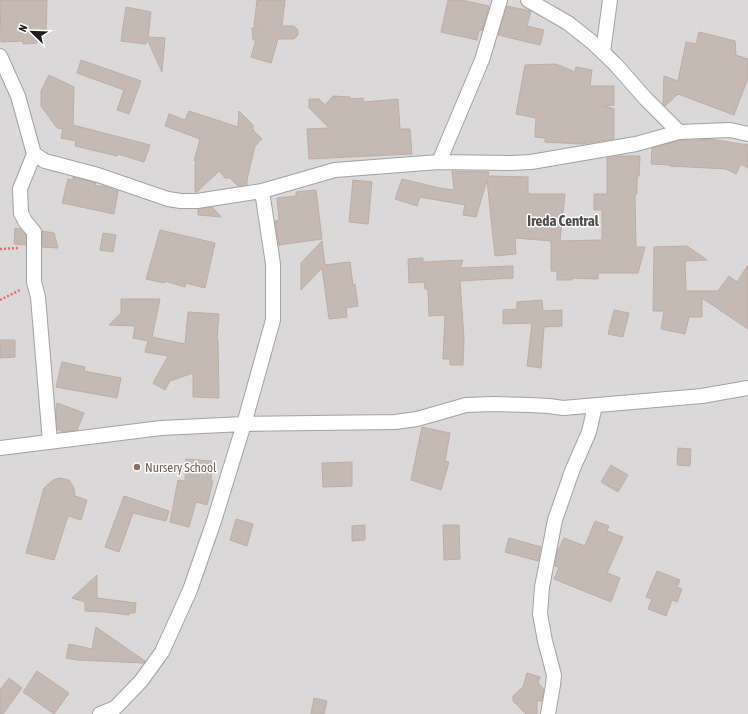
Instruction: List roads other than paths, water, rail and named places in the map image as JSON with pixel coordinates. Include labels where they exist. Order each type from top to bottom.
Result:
[{"type":"street","points":[[439,162],[482,60],[500,0]]},
{"type":"street","points":[[528,0],[568,23],[602,52],[679,132]]},
{"type":"street","points":[[602,52],[610,0]]},
{"type":"street","points":[[0,56],[18,96],[34,154],[20,189],[21,213],[25,221],[34,232],[34,282],[38,297],[50,442]]},
{"type":"street","points":[[34,154],[45,161],[98,174],[168,199],[197,201],[262,191],[335,170],[439,162],[531,162],[636,144],[679,132],[730,130],[748,134]]},
{"type":"street","points":[[100,714],[116,711],[141,681],[162,652],[192,584],[244,424],[273,320],[273,264],[262,191]]},
{"type":"street","points":[[0,448],[161,428],[244,424],[395,422],[417,419],[466,405],[537,405],[563,408],[702,396],[748,388]]},
{"type":"street","points":[[548,714],[554,675],[540,614],[542,587],[555,520],[572,471],[589,432],[595,406]]},
{"type":"place","name":"Nursery School","points":[[137,467]]},
{"type":"district","name":"Ireda Central","points":[[563,220]]}]
